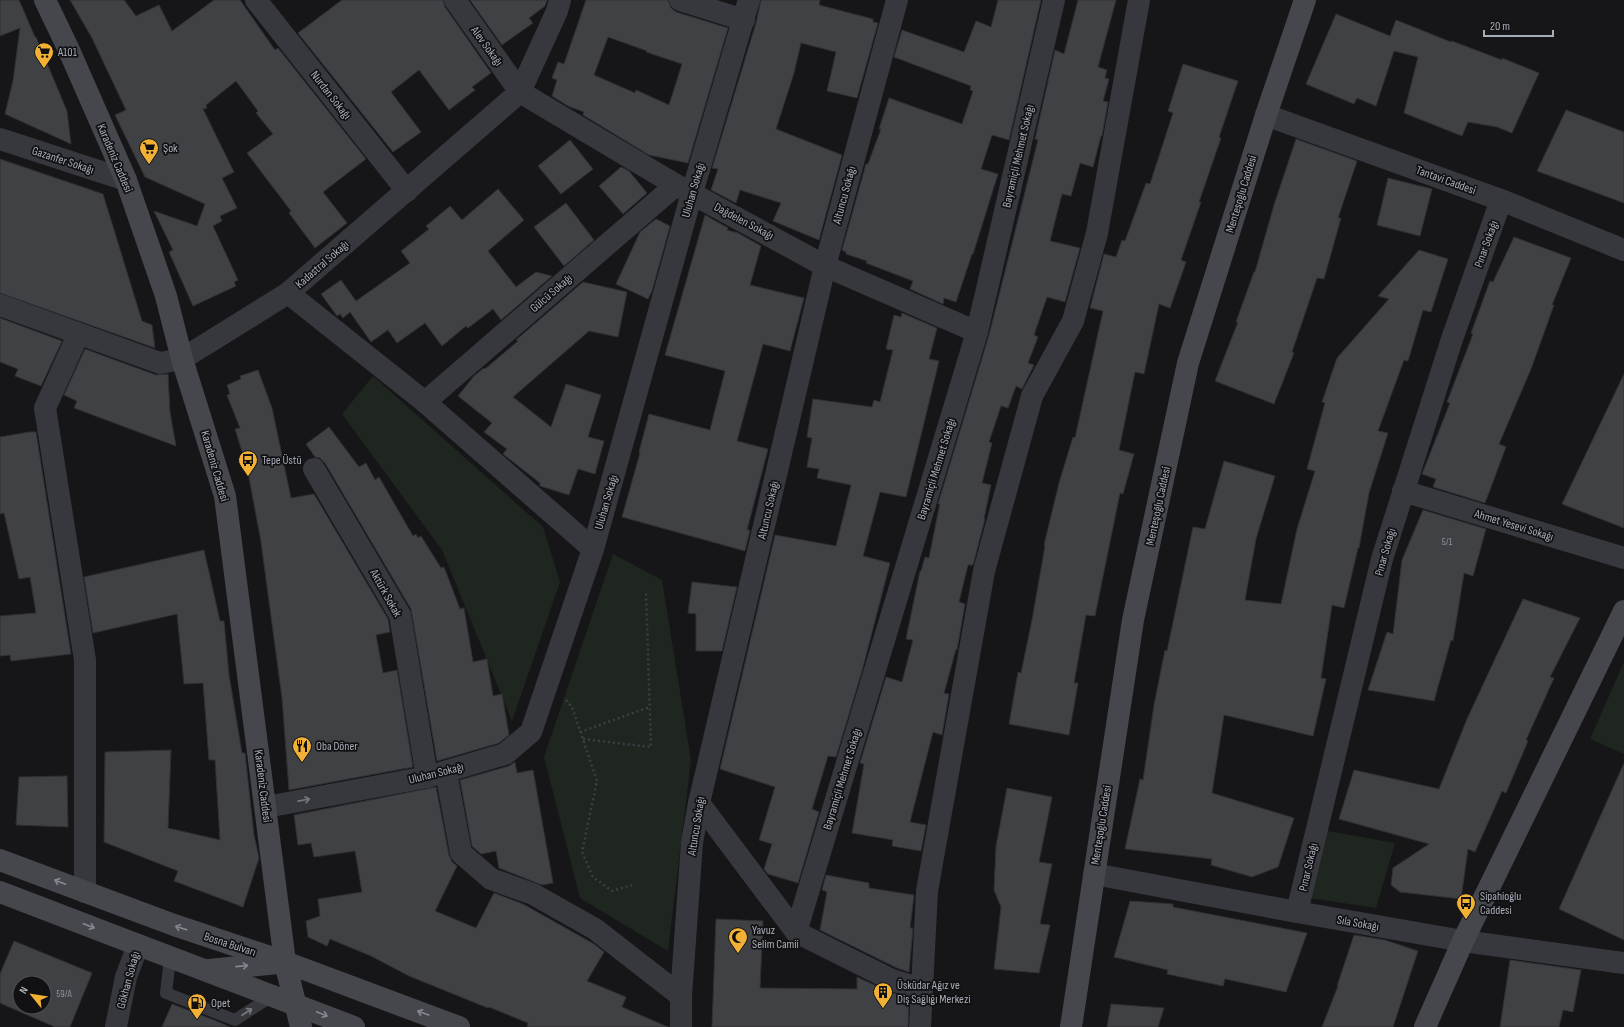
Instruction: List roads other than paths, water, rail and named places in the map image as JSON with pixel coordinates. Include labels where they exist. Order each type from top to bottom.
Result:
[{"type":"main road","name":"Karadeniz Caddesi","points":[[45,0],[68,48],[126,180],[166,296],[182,359],[225,496],[285,962],[301,1027]]},
{"type":"main road","name":"Menteşoğlu Caddesi","points":[[1071,1027],[1134,620],[1188,363],[1304,0]]},
{"type":"main road","points":[[1425,1027],[1463,941],[1624,611]]},
{"type":"main road","name":"Bosna Bulvarı","points":[[0,860],[174,925],[285,962],[459,1027]]},
{"type":"main road","points":[[0,892],[170,958],[296,1004],[350,1026]]},
{"type":"main road","points":[[203,970],[285,962]]},
{"type":"street","name":"Nurdan Sokağı","points":[[256,0],[407,191]]},
{"type":"street","name":"Alev Sokağı","points":[[454,0],[520,92]]},
{"type":"street","name":"Kadastral Sokağı","points":[[0,305],[160,364],[182,359],[288,293],[520,92],[557,11],[560,0]]},
{"type":"street","points":[[680,0],[746,10]]},
{"type":"street","name":"Altuncu Sokağı","points":[[682,1027],[680,996],[692,843],[699,803],[825,266],[897,0]]},
{"type":"street","name":"Bayramiçli Mehmet Sokağı","points":[[796,932],[977,332],[1054,0]]},
{"type":"street","points":[[920,1027],[927,890],[984,571],[1032,396],[1073,321],[1097,233],[1138,0]]},
{"type":"street","name":"Uluhan Sokağı","points":[[266,807],[437,774],[505,754],[531,732],[593,548],[684,189],[746,10]]},
{"type":"street","name":"Dağdelen Sokağı","points":[[520,92],[684,189],[825,266],[977,332]]},
{"type":"street","name":"Tantavi Caddesi","points":[[1266,115],[1501,200],[1624,250]]},
{"type":"street","name":"Gazanfer Sokağı","points":[[0,139],[126,180]]},
{"type":"street","name":"Gülcü Sokağı","points":[[425,402],[684,189]]},
{"type":"street","name":"Pınar Sokağı","points":[[1297,912],[1382,559],[1452,339],[1501,200]]},
{"type":"street","points":[[288,293],[425,402],[593,548]]},
{"type":"street","points":[[78,335],[45,408],[86,660],[85,892]]},
{"type":"street","name":"Aktürk Sokak","points":[[314,469],[400,615],[437,774],[461,853],[491,879],[533,894],[595,930],[680,996]]},
{"type":"street","name":"Ahmet Yesevi Sokağı","points":[[1403,491],[1624,558]]},
{"type":"street","points":[[699,803],[796,932],[892,980],[922,989]]},
{"type":"street","name":"Sıla Sokağı","points":[[1094,874],[1463,941],[1624,963]]},
{"type":"street","name":"Gökhan Sokağı","points":[[116,1027],[126,977],[138,945]]},
{"type":"street","name":"Gökhan Sokağı","points":[[126,1027],[136,980],[138,945]]},
{"type":"lane","points":[[170,958],[166,993],[235,1020],[272,996]]},
{"type":"place","name":"A101","points":[[44,69]]},
{"type":"place","name":"Şok","points":[[149,165]]},
{"type":"place","name":"Tepe Üstü","points":[[248,477]]},
{"type":"place","name":"Oba Döner","points":[[302,763]]},
{"type":"place","name":"Sipahioğlu Caddesi","points":[[1466,920]]},
{"type":"place","name":"Yavuz Selim Camii","points":[[738,954]]},
{"type":"place","name":"Üsküdar Ağız ve Diş Sağlığı Merkezi","points":[[883,1009]]},
{"type":"place","name":"Opet","points":[[197,1020]]}]
